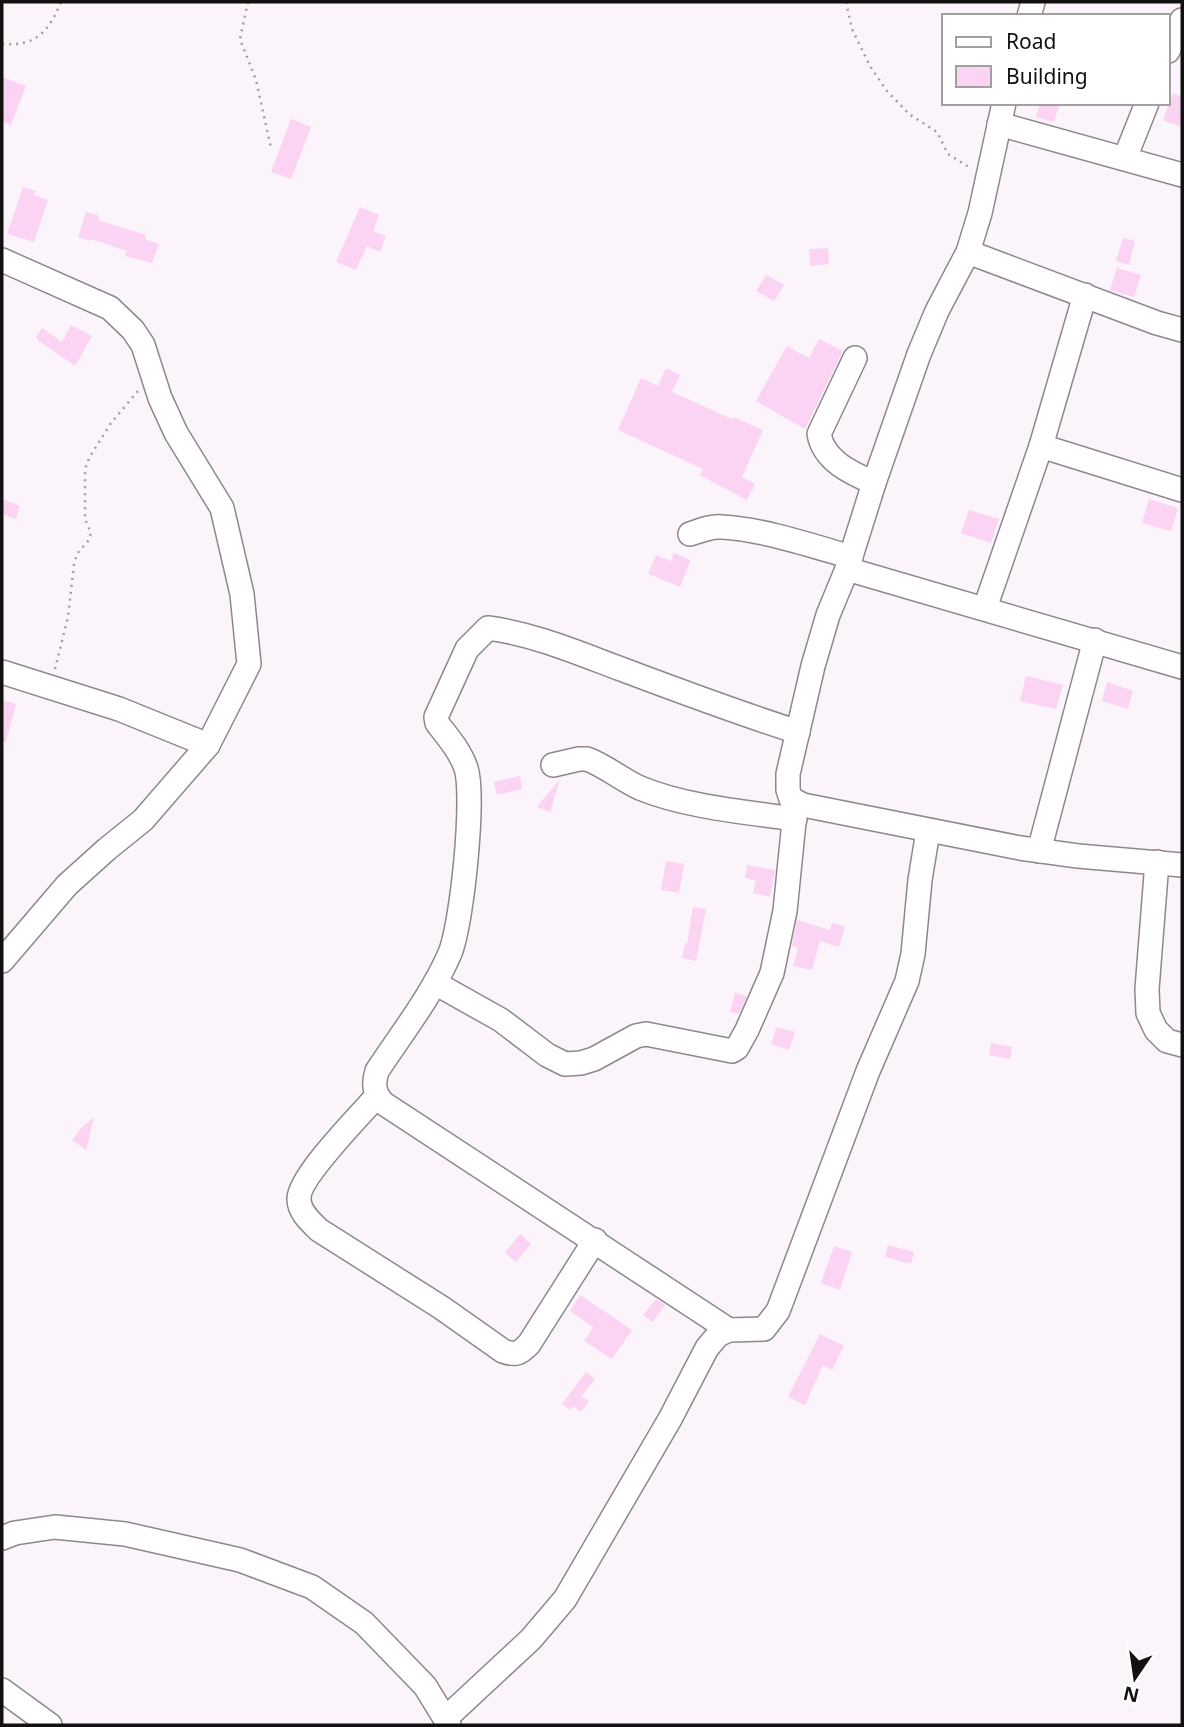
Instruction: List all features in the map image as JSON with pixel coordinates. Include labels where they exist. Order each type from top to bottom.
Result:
[{"type":"street","points":[[1170,47],[1182,20]]},
{"type":"street","points":[[1125,159],[1146,105]]},
{"type":"street","points":[[435,983],[501,1020],[547,1055],[565,1064],[594,1059],[635,1036],[646,1034],[732,1051],[741,1042],[770,983],[785,911],[795,810],[788,790],[788,774],[828,615],[849,563],[874,483],[937,311],[968,252],[1002,114],[1125,159],[1182,175]]},
{"type":"street","points":[[968,252],[1182,330]]},
{"type":"street","points":[[2,260],[110,308],[133,330],[143,345],[152,375],[176,433],[222,508],[242,594],[249,664],[208,745],[143,820],[68,885],[2,961]]},
{"type":"street","points":[[985,608],[1041,446],[1085,295]]},
{"type":"street","points":[[855,358],[819,434],[820,442],[837,463],[874,483]]},
{"type":"street","points":[[1041,446],[1182,490]]},
{"type":"street","points":[[690,534],[721,527],[740,529],[985,608],[1182,667]]},
{"type":"street","points":[[729,1329],[403,1116],[377,1096],[374,1088],[377,1071],[435,983],[454,942],[464,869],[470,791],[466,768],[459,752],[436,718],[467,649],[488,628],[506,630],[551,643],[798,732]]},
{"type":"street","points":[[1040,851],[1095,640]]},
{"type":"street","points":[[2,672],[119,709],[208,745]]},
{"type":"street","points":[[553,765],[579,759],[587,760],[639,788],[719,808],[831,812],[1040,851],[1182,865]]},
{"type":"street","points":[[2,1538],[15,1533],[55,1527],[125,1534],[240,1560],[312,1587],[364,1623],[425,1686],[447,1722],[531,1639],[565,1599],[670,1419],[706,1348],[718,1335],[729,1329],[764,1329],[783,1299],[863,1084],[907,981],[913,954],[928,831]]},
{"type":"street","points":[[1157,862],[1147,989],[1148,1013],[1156,1030],[1167,1041],[1182,1045]]},
{"type":"street","points":[[377,1096],[326,1154],[300,1191],[299,1200],[304,1215],[319,1230],[442,1308],[503,1351],[512,1354],[520,1353],[529,1345],[595,1240]]},
{"type":"street","points":[[2,1690],[50,1725]]},
{"type":"path","points":[[2,44],[14,45],[38,39],[55,16],[61,2]]},
{"type":"path","points":[[248,2],[240,39],[256,80],[271,148]]},
{"type":"path","points":[[846,2],[852,29],[870,66],[886,90],[909,114],[937,132],[948,154],[987,180]]},
{"type":"path","points":[[50,688],[68,617],[74,564],[77,554],[91,533],[85,519],[85,469],[89,458],[120,410],[152,375]]},
{"type":"building","points":[[2,77],[26,86],[11,125],[2,122]]},
{"type":"building","points":[[1173,93],[1182,97],[1182,127],[1163,120]]},
{"type":"building","points":[[1039,105],[1059,105],[1054,122],[1036,117]]},
{"type":"building","points":[[291,119],[311,127],[291,179],[271,172]]},
{"type":"building","points":[[23,187],[36,191],[34,195],[48,200],[34,242],[7,234]]},
{"type":"building","points":[[360,207],[379,215],[373,231],[386,236],[380,252],[367,246],[356,270],[336,262]]},
{"type":"building","points":[[86,212],[99,216],[98,220],[146,235],[145,239],[159,244],[152,263],[125,256],[127,251],[78,237]]},
{"type":"building","points":[[1123,238],[1135,241],[1129,265],[1116,261]]},
{"type":"building","points":[[828,248],[829,264],[810,266],[809,249]]},
{"type":"building","points":[[1117,268],[1141,275],[1134,297],[1110,290]]},
{"type":"building","points":[[766,275],[784,285],[774,301],[756,291]]},
{"type":"building","points":[[71,325],[92,336],[75,366],[36,337],[42,328],[62,342]]},
{"type":"building","points":[[819,339],[843,351],[805,429],[756,401],[787,346],[809,358]]},
{"type":"building","points":[[666,368],[680,375],[672,392],[763,430],[742,477],[755,484],[747,500],[700,475],[703,469],[618,430],[641,378],[658,386]]},
{"type":"building","points":[[2,499],[20,506],[16,519],[2,514]]},
{"type":"building","points":[[1149,499],[1178,508],[1171,531],[1142,523]]},
{"type":"building","points":[[969,510],[999,519],[991,543],[961,533]]},
{"type":"building","points":[[674,553],[691,560],[680,587],[648,574],[656,555],[671,561]]},
{"type":"building","points":[[1026,676],[1063,685],[1056,709],[1020,701]]},
{"type":"building","points":[[1107,682],[1133,691],[1128,709],[1102,701]]},
{"type":"building","points":[[2,700],[16,704],[6,742],[2,742]]},
{"type":"building","points":[[520,776],[522,789],[497,795],[494,782]]},
{"type":"building","points":[[560,779],[550,812],[537,807]]},
{"type":"building","points":[[666,861],[684,864],[679,893],[661,890]]},
{"type":"building","points":[[747,865],[775,870],[770,897],[753,893],[756,881],[745,878]]},
{"type":"building","points":[[693,907],[706,909],[696,961],[682,958]]},
{"type":"building","points":[[797,920],[830,930],[832,923],[845,926],[839,947],[820,941],[812,970],[793,966],[798,948],[792,946]]},
{"type":"building","points":[[735,993],[747,996],[739,1014],[730,1012]]},
{"type":"building","points":[[777,1027],[795,1032],[789,1050],[771,1044]]},
{"type":"building","points":[[991,1043],[1012,1047],[1010,1059],[989,1055]]},
{"type":"building","points":[[94,1117],[86,1150],[72,1140]]},
{"type":"building","points":[[520,1234],[531,1244],[516,1262],[505,1253]]},
{"type":"building","points":[[888,1245],[914,1252],[911,1264],[885,1257]]},
{"type":"building","points":[[834,1246],[852,1252],[840,1290],[821,1283]]},
{"type":"building","points":[[580,1295],[632,1330],[612,1359],[584,1341],[593,1327],[570,1311]]},
{"type":"building","points":[[656,1299],[665,1305],[653,1322],[643,1315]]},
{"type":"building","points":[[820,1334],[844,1346],[832,1370],[823,1365],[805,1405],[788,1397]]},
{"type":"building","points":[[586,1372],[595,1379],[581,1396],[589,1401],[581,1412],[573,1406],[570,1410],[562,1404]]}]
